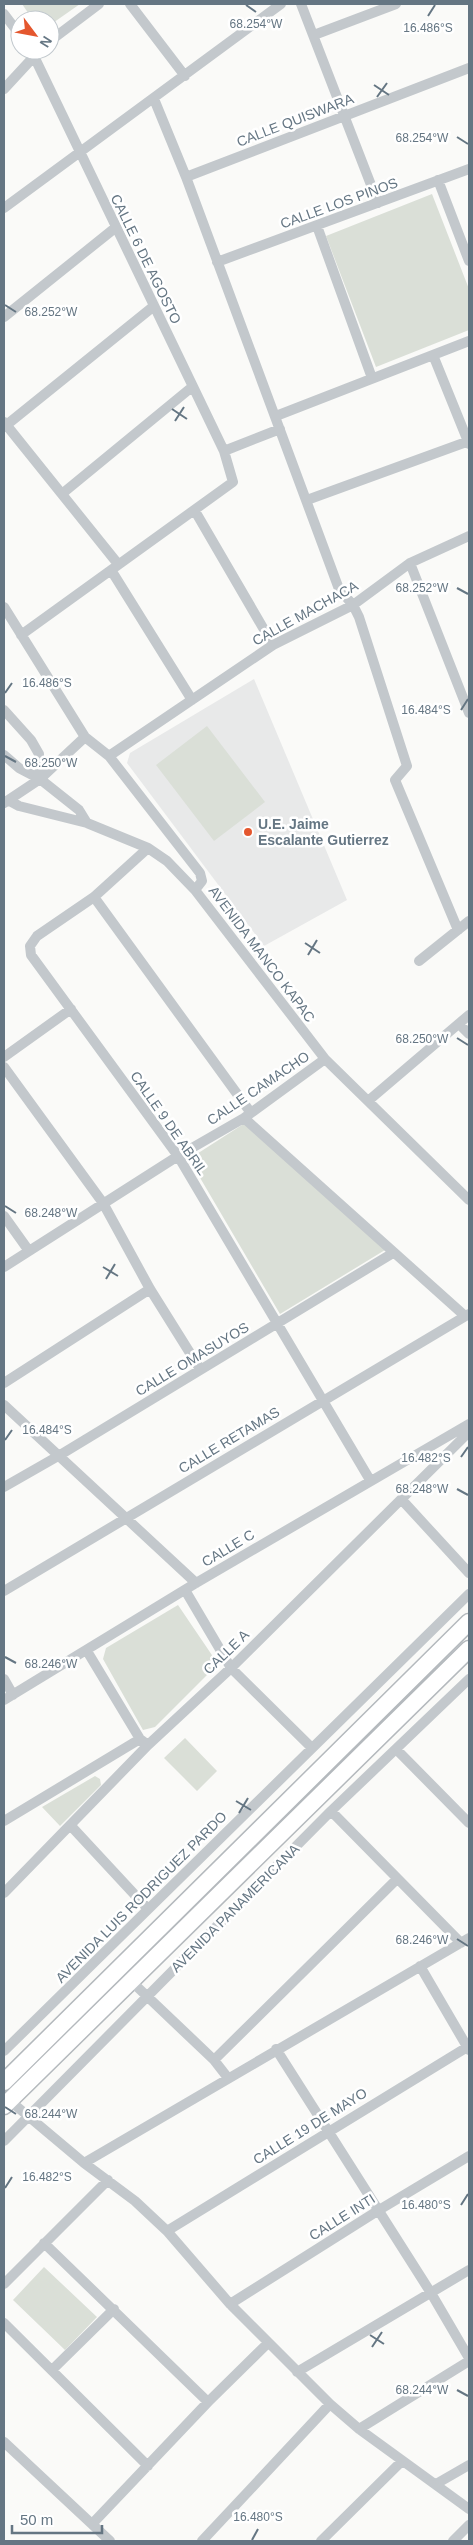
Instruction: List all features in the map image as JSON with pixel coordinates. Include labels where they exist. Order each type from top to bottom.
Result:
[{"type":"highway","points":[[4,2082],[469,1622]]},
{"type":"highway","name":"AVENIDA PANAMERICANA","points":[[6,2103],[469,1649]]},
{"type":"street","points":[[60,33],[99,4]]},
{"type":"street","points":[[130,4],[185,76]]},
{"type":"street","points":[[4,208],[281,4]]},
{"type":"street","points":[[301,4],[378,203]]},
{"type":"street","points":[[314,35],[396,4]]},
{"type":"street","points":[[4,89],[28,60]]},
{"type":"street","name":"CALLE 6 DE AGOSTO","points":[[38,60],[78,152],[224,451],[234,482],[195,511]]},
{"type":"street","name":"CALLE QUISWARA","points":[[186,177],[469,68]]},
{"type":"street","points":[[154,99],[186,177],[339,589],[353,604],[359,617],[407,766],[395,780],[458,930]]},
{"type":"street","name":"CALLE LOS PINOS","points":[[217,262],[469,169]]},
{"type":"street","points":[[438,180],[469,261]]},
{"type":"street","points":[[317,226],[372,378]]},
{"type":"street","points":[[4,317],[115,228]]},
{"type":"street","points":[[154,306],[5,424],[63,493],[114,567],[192,700]]},
{"type":"street","points":[[276,416],[469,341]]},
{"type":"street","points":[[307,500],[469,442],[433,355]]},
{"type":"street","points":[[63,493],[192,387]]},
{"type":"street","points":[[224,451],[280,429]]},
{"type":"street","points":[[22,635],[114,567],[195,511],[273,645]]},
{"type":"street","name":"CALLE MACHACA","points":[[110,756],[273,645],[353,604],[410,562],[469,536]]},
{"type":"street","points":[[410,562],[469,713]]},
{"type":"street","name":"AVENIDA MANCO KAPAC","points":[[4,607],[84,737],[110,756],[200,873],[202,881],[195,890],[325,1059],[469,1198]]},
{"type":"street","points":[[4,710],[31,740],[39,754],[40,779]]},
{"type":"street","points":[[6,802],[40,779],[84,737]]},
{"type":"street","points":[[4,755],[19,768],[40,779],[79,810],[87,823]]},
{"type":"street","points":[[6,802],[87,823],[148,848],[167,861],[195,890]]},
{"type":"street","name":"CALLE 9 DE ABRIL","points":[[148,848],[94,897],[36,936],[30,946],[31,955],[178,1156],[276,1325],[370,1480]]},
{"type":"street","points":[[94,897],[248,1115],[393,1253],[467,1315]]},
{"type":"street","points":[[420,961],[469,921]]},
{"type":"street","points":[[4,1058],[71,1009]]},
{"type":"street","points":[[368,1101],[469,1015]]},
{"type":"street","points":[[459,1024],[469,1034]]},
{"type":"street","name":"CALLE CAMACHO","points":[[4,1267],[178,1156],[248,1115],[325,1059]]},
{"type":"street","points":[[4,1067],[103,1203],[150,1288],[200,1369]]},
{"type":"street","points":[[4,1216],[29,1251]]},
{"type":"street","name":"CALLE OMASUYOS","points":[[4,1487],[60,1456],[393,1253]]},
{"type":"street","points":[[4,1383],[150,1288]]},
{"type":"street","name":"CALLE RETAMAS","points":[[4,1591],[467,1315]]},
{"type":"street","points":[[4,1405],[196,1583]]},
{"type":"street","name":"CALLE C","points":[[8,1697],[87,1651],[196,1583],[469,1424]]},
{"type":"street","name":"CALLE A","points":[[4,1894],[71,1826],[144,1742],[230,1668],[469,1432]]},
{"type":"street","points":[[402,1500],[469,1573]]},
{"type":"street","points":[[185,1590],[230,1668],[312,1748]]},
{"type":"street","name":"AVENIDA LUIS RODRIGUEZ PARDO","points":[[4,2052],[469,1594]]},
{"type":"street","points":[[4,1821],[144,1742],[87,1651]]},
{"type":"street","points":[[4,1679],[8,1697]]},
{"type":"street","name":"AVENIDA PANAMERICANA","points":[[4,2141],[331,1811],[469,1679]]},
{"type":"street","points":[[396,1749],[468,1819]]},
{"type":"street","points":[[84,2163],[465,1940],[398,1879],[331,1811]]},
{"type":"street","points":[[71,1826],[148,1909]]},
{"type":"street","points":[[214,2060],[398,1879]]},
{"type":"street","points":[[420,1966],[469,2048]]},
{"type":"street","points":[[131,1981],[214,2060],[228,2078]]},
{"type":"street","name":"CALLE 19 DE MAYO","points":[[167,2232],[329,2130],[469,2048]]},
{"type":"street","points":[[276,2050],[329,2130],[431,2293],[469,2359],[359,2429]]},
{"type":"street","points":[[6,2103],[108,2180],[167,2232],[230,2304],[330,2404],[359,2429],[469,2509]]},
{"type":"street","name":"CALLE INTI","points":[[230,2304],[469,2156]]},
{"type":"street","points":[[4,2284],[108,2180]]},
{"type":"street","points":[[44,2243],[208,2402]]},
{"type":"street","points":[[297,2372],[469,2270]]},
{"type":"street","points":[[52,2370],[114,2309]]},
{"type":"street","points":[[4,2323],[148,2466]]},
{"type":"street","points":[[93,2523],[208,2402],[268,2343]]},
{"type":"street","points":[[202,2541],[330,2404]]},
{"type":"street","points":[[4,2442],[93,2523],[110,2541]]},
{"type":"street","points":[[321,2541],[402,2461]]},
{"type":"street","points":[[436,2484],[469,2465]]},
{"type":"street","points":[[453,2541],[469,2525]]},
{"type":"shaded area","points":[[22,4],[80,4],[60,18],[60,10],[26,10]]},
{"type":"shaded area","points":[[432,194],[469,289],[469,330],[376,367],[326,236]]},
{"type":"shaded area","name":"U.E. Jaime Escalante Gutierrez","points":[[254,679],[347,900],[264,946],[127,763],[130,753]]},
{"type":"shaded area","points":[[207,726],[265,802],[214,841],[156,765]]},
{"type":"shaded area","points":[[245,1123],[385,1250],[280,1314],[189,1159]]},
{"type":"shaded area","points":[[178,1605],[218,1664],[155,1727],[143,1730],[103,1659],[106,1648]]},
{"type":"shaded area","points":[[185,1738],[217,1771],[197,1791],[164,1758]]},
{"type":"shaded area","points":[[95,1776],[100,1779],[101,1785],[60,1826],[42,1807]]},
{"type":"shaded area","points":[[44,2267],[97,2317],[65,2350],[13,2300]]},
{"type":"place","name":"U.E. Jaime Escalante Gutierrez","points":[[248,832]]}]
